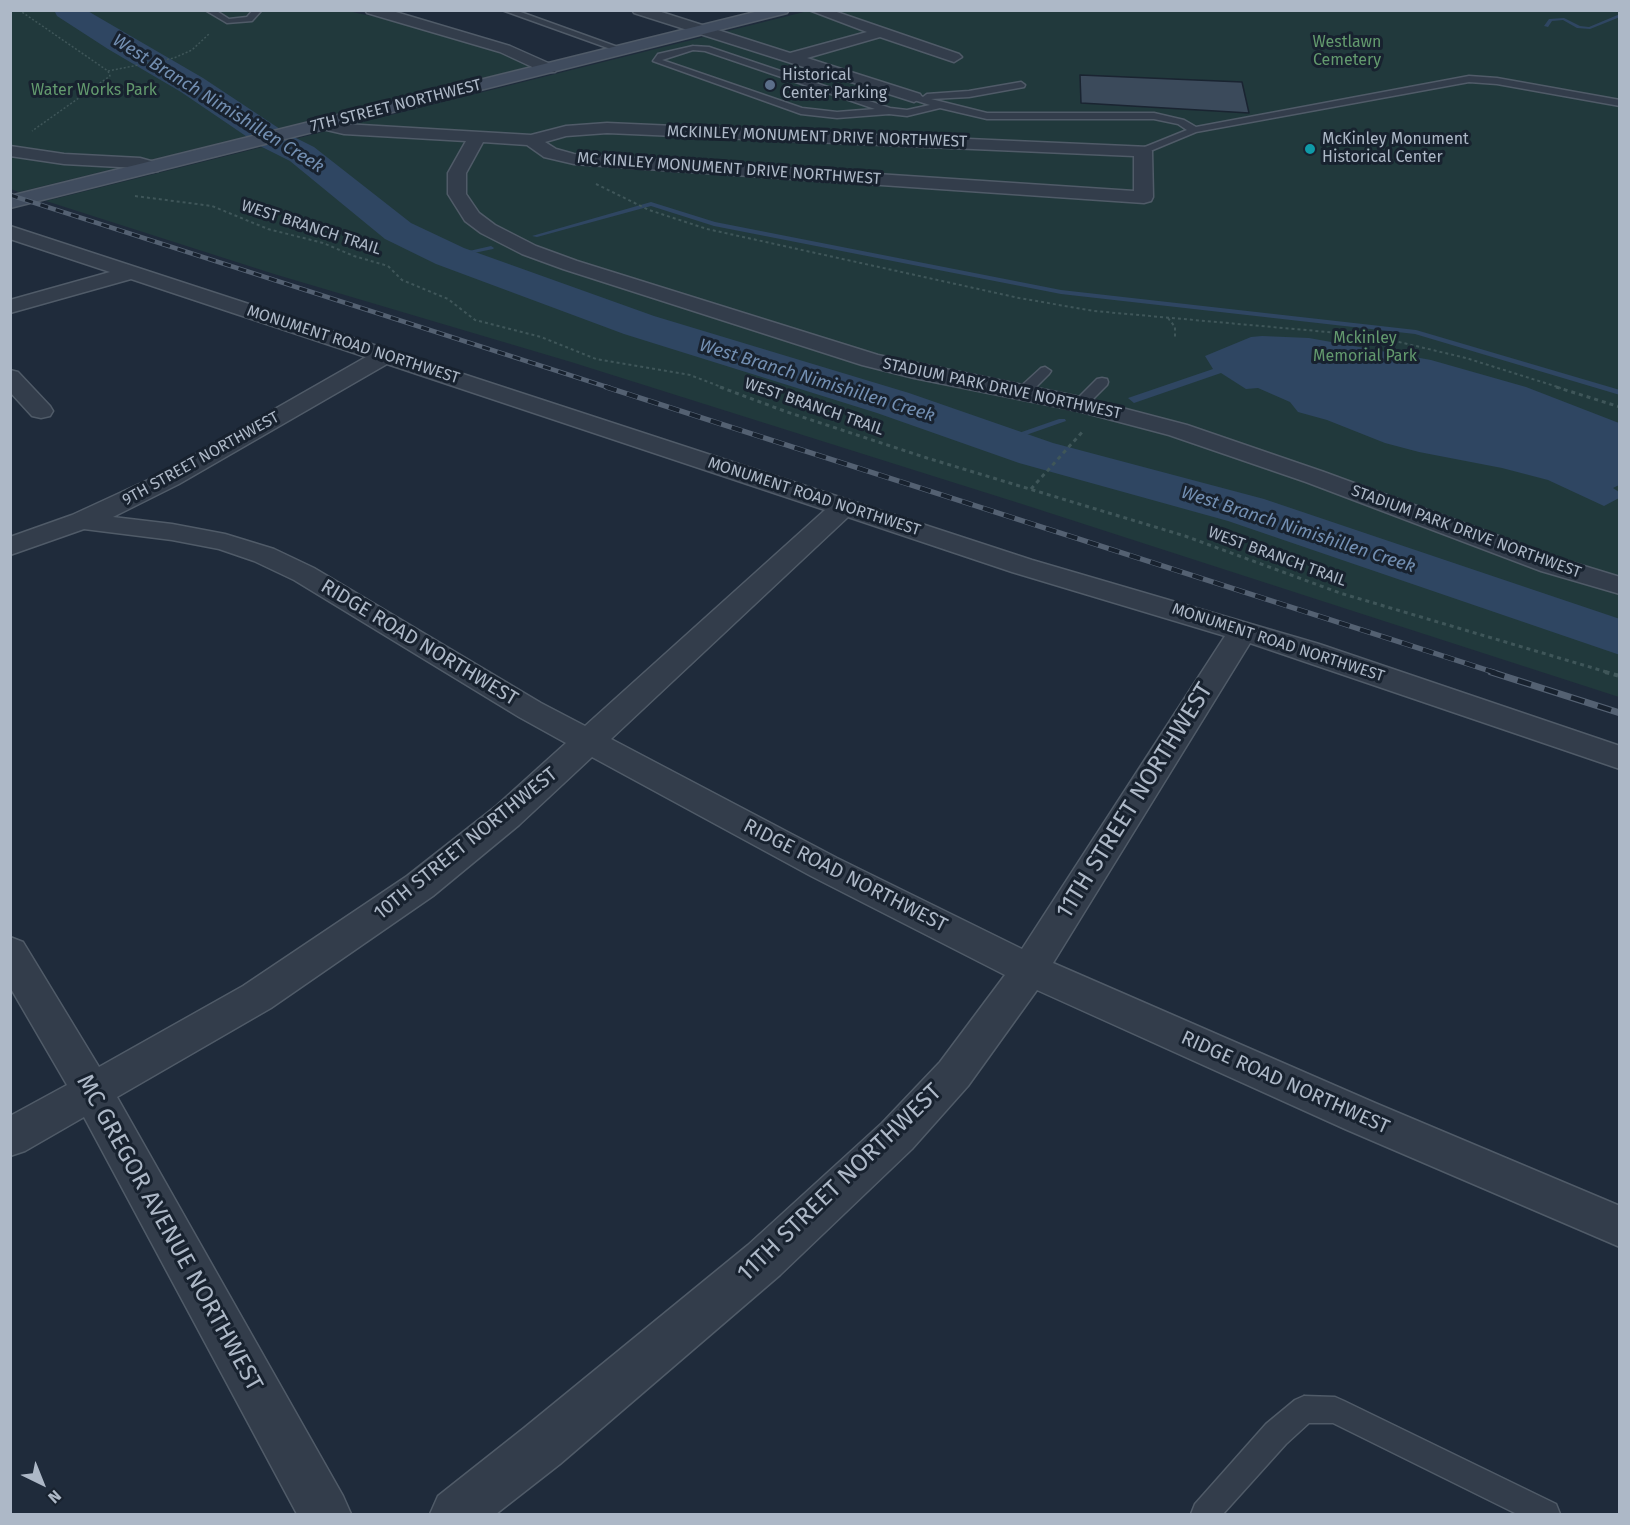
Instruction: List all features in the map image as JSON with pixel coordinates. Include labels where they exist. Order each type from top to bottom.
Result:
[{"type":"street","points":[[372,10],[505,48],[549,69]]},
{"type":"street","points":[[639,10],[914,98]]},
{"type":"street","name":"7TH STREET NORTHWEST","points":[[10,202],[782,10]]},
{"type":"street","points":[[816,10],[954,57]]},
{"type":"street","points":[[789,58],[874,35],[878,31]]},
{"type":"street","name":"MC KINLEY MONUMENT DRIVE NORTHWEST","points":[[317,125],[344,129],[531,140],[550,153],[574,159],[1144,197],[1143,151]]},
{"type":"street","name":"MCKINLEY MONUMENT DRIVE NORTHWEST","points":[[531,140],[578,129],[607,128],[1143,151]]},
{"type":"street","name":"STADIUM PARK DRIVE NORTHWEST","points":[[477,138],[457,173],[457,194],[472,216],[505,239],[570,265],[914,372],[1023,392],[1150,421],[1235,448],[1551,565],[1620,586]]},
{"type":"street","points":[[10,152],[64,159],[140,163],[152,166]]},
{"type":"street","name":"MONUMENT ROAD NORTHWEST","points":[[10,232],[1022,566],[1243,631],[1620,758]]},
{"type":"street","points":[[10,307],[132,272]]},
{"type":"street","name":"9TH STREET NORTHWEST","points":[[10,547],[82,521],[170,479],[385,356]]},
{"type":"street","points":[[10,377],[41,411]]},
{"type":"street","name":"10TH STREET NORTHWEST","points":[[10,1138],[93,1093],[257,997],[382,914],[507,816],[844,507]]},
{"type":"street","name":"RIDGE ROAD NORTHWEST","points":[[82,521],[172,532],[225,542],[264,555],[304,574],[530,710],[824,867],[1028,969],[1620,1227]]},
{"type":"street","name":"11TH STREET NORTHWEST","points":[[456,1515],[764,1260],[897,1136],[954,1074],[1012,996],[1243,631]]},
{"type":"street","name":"MC GREGOR AVENUE NORTHWEST","points":[[10,952],[93,1093],[325,1515]]},
{"type":"lane","points":[[209,10],[227,21],[245,20],[257,11]]},
{"type":"lane","points":[[506,10],[622,51]]},
{"type":"lane","points":[[889,111],[837,115],[801,111],[657,61],[661,56],[693,48],[706,49],[897,113],[917,112],[940,105]]},
{"type":"lane","points":[[748,71],[789,58]]},
{"type":"lane","points":[[716,81],[726,78]]},
{"type":"lane","points":[[1143,151],[1194,130],[1469,79],[1497,81],[1620,103]]},
{"type":"lane","points":[[914,98],[969,94],[1021,85]]},
{"type":"lane","points":[[914,98],[987,116],[1154,116],[1181,122],[1194,130]]},
{"type":"lane","points":[[1023,392],[1045,371]]},
{"type":"lane","points":[[1080,404],[1102,382]]},
{"type":"lane","points":[[1205,1515],[1276,1434],[1304,1409],[1335,1410],[1546,1515]]},
{"type":"path","points":[[19,10],[108,71],[110,76],[32,131]]},
{"type":"path","points":[[108,71],[174,58],[200,45],[212,31],[214,20],[222,17]]},
{"type":"path","name":"WEST BRANCH TRAIL","points":[[87,183],[96,189],[115,195],[212,206],[268,229],[323,243],[354,256],[388,266],[402,280],[448,299],[475,320],[541,337],[596,359],[690,375],[787,412],[927,458],[1185,536],[1340,593],[1620,676]]},
{"type":"path","points":[[633,204],[707,229],[1018,298],[1094,311],[1339,333],[1399,342],[1466,358],[1620,407]]},
{"type":"path","points":[[1168,318],[1175,327],[1175,338]]},
{"type":"path","points":[[1031,489],[1067,448]]},
{"type":"green space","name":"Water Works Park","points":[[11,11],[348,11],[398,22],[497,51],[532,66],[19,192],[11,189]]},
{"type":"green space","name":"Mckinley Memorial Park","points":[[808,11],[1619,11],[1619,697],[1025,505],[571,362],[274,274],[46,201]]},
{"type":"water","points":[[1251,337],[1309,338],[1431,360],[1526,387],[1619,423],[1619,485],[1613,488],[1619,492],[1619,498],[1604,506],[1548,480],[1385,443],[1327,420],[1298,412],[1290,402],[1258,388],[1246,389],[1221,373],[1134,403],[1128,398],[1213,369],[1205,356]]},
{"type":"building","points":[[1080,75],[1242,82],[1249,113],[1081,103]]},
{"type":"waterway","name":"West Branch Nimishillen Creek","points":[[67,10],[118,43],[192,85],[274,140],[302,154],[398,231],[450,256],[639,325],[893,403],[1036,453],[1246,510],[1620,638]]},
{"type":"waterway","points":[[1546,26],[1551,20],[1564,19],[1579,27],[1590,28],[1620,15]]},
{"type":"waterway","points":[[535,236],[651,204],[714,224],[1061,292],[1416,332],[1620,393]]},
{"type":"waterway","points":[[450,256],[491,248]]},
{"type":"waterway","points":[[1000,441],[1062,421]]},
{"type":"railway","points":[[10,195],[610,388]]},
{"type":"railway","points":[[606,387],[1496,673]]},
{"type":"railway","points":[[1491,672],[1620,713]]},
{"type":"place","name":"Historical Center Parking","points":[[770,85]]},
{"type":"place","name":"McKinley Monument Historical Center","points":[[1310,149]]},
{"type":"park label","name":"Westlawn Cemetery","points":[[1347,52]]}]
